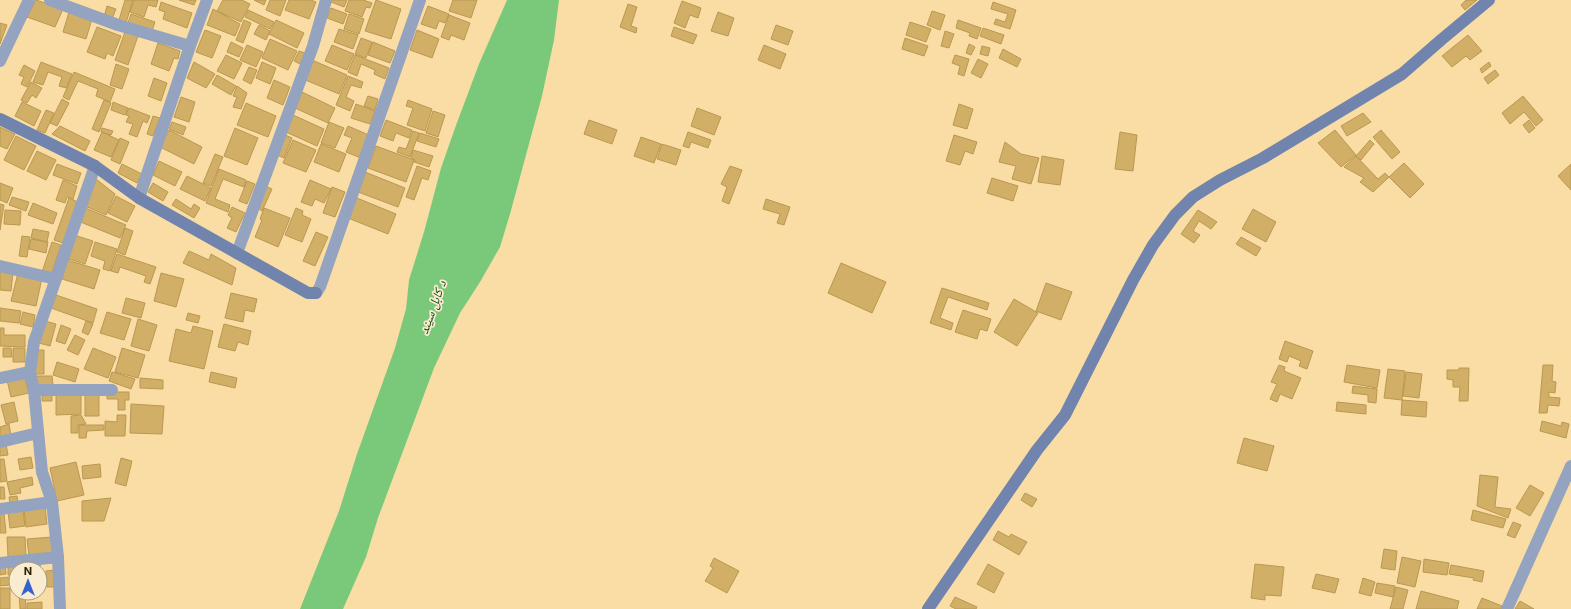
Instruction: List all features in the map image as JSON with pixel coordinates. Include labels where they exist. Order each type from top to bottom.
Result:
[{"type":"street","points":[[0,61],[29,0]]},
{"type":"street","points":[[50,0],[118,25],[190,46]]},
{"type":"street","points":[[140,198],[190,46],[207,0]]},
{"type":"street","points":[[237,252],[313,46],[326,0]]},
{"type":"street","points":[[0,119],[95,166],[140,198],[308,292],[316,293],[320,288],[420,0]]},
{"type":"street","points":[[928,609],[1037,450],[1065,415],[1133,280],[1153,245],[1175,216],[1193,197],[1220,180],[1276,150],[1402,74],[1489,0]]},
{"type":"street","points":[[60,609],[58,557],[52,502],[42,472],[34,390],[30,372],[34,342],[95,166]]},
{"type":"street","points":[[0,266],[56,279]]},
{"type":"street","points":[[0,378],[30,372]]},
{"type":"street","points":[[34,390],[112,390]]},
{"type":"street","points":[[0,442],[38,433]]},
{"type":"street","points":[[1507,609],[1571,466]]},
{"type":"street","points":[[0,509],[52,502]]},
{"type":"street","points":[[0,563],[58,557]]},
{"type":"water","name":"د کابل سيند","points":[[507,0],[559,0],[554,40],[542,96],[500,247],[460,313],[434,368],[378,518],[366,557],[343,609],[300,609],[339,511],[357,454],[395,348],[406,309],[409,280],[424,232],[441,168],[479,64]]},
{"type":"building","points":[[36,0],[63,9],[55,27],[27,17]]},
{"type":"building","points":[[125,0],[133,0],[126,23],[119,20]]},
{"type":"building","points":[[134,0],[158,0],[156,7],[148,5],[144,17],[130,12]]},
{"type":"building","points":[[179,0],[196,0],[194,5]]},
{"type":"building","points":[[223,0],[242,0],[250,4],[241,22],[217,11]]},
{"type":"building","points":[[254,0],[266,0],[264,5]]},
{"type":"building","points":[[270,0],[286,0],[280,16],[266,10]]},
{"type":"building","points":[[289,0],[311,0],[316,2],[309,19],[285,10]]},
{"type":"building","points":[[331,0],[347,0],[344,7],[331,2]]},
{"type":"building","points":[[349,0],[363,0],[372,3],[370,8],[366,7],[362,17],[345,11]]},
{"type":"building","points":[[376,0],[401,9],[391,39],[365,31]]},
{"type":"building","points":[[453,0],[477,0],[471,18],[449,11]]},
{"type":"building","points":[[1466,0],[1477,0],[1465,10],[1461,5]]},
{"type":"building","points":[[682,1],[701,8],[698,18],[690,15],[685,28],[674,23]]},
{"type":"building","points":[[161,2],[192,13],[187,28],[163,19],[165,12],[159,10]]},
{"type":"building","points":[[993,2],[1016,10],[1010,29],[994,24],[996,19],[1005,22],[1008,14],[991,9]]},
{"type":"building","points":[[628,4],[637,7],[631,26],[637,28],[636,33],[620,27]]},
{"type":"building","points":[[107,6],[116,9],[112,19],[104,17]]},
{"type":"building","points":[[428,6],[449,14],[445,23],[439,21],[436,29],[421,24]]},
{"type":"building","points":[[331,8],[347,14],[343,24],[327,18]]},
{"type":"building","points":[[213,9],[240,24],[235,36],[207,25]]},
{"type":"building","points":[[248,10],[274,22],[270,29],[245,17]]},
{"type":"building","points":[[932,11],[945,15],[940,30],[927,25]]},
{"type":"building","points":[[69,12],[92,19],[86,39],[63,32]]},
{"type":"building","points":[[718,12],[734,18],[728,36],[711,31]]},
{"type":"building","points":[[131,14],[155,22],[152,31],[128,23]]},
{"type":"building","points":[[349,14],[364,19],[359,34],[344,29]]},
{"type":"building","points":[[449,15],[470,23],[464,40],[451,35],[449,40],[441,37]]},
{"type":"building","points":[[244,20],[251,23],[243,43],[236,40]]},
{"type":"building","points":[[276,20],[304,33],[297,48],[269,34]]},
{"type":"building","points":[[958,20],[981,28],[977,39],[969,36],[970,33],[956,28]]},
{"type":"building","points":[[910,22],[931,29],[926,42],[906,35]]},
{"type":"building","points":[[0,23],[7,25],[0,44]]},
{"type":"building","points":[[259,25],[270,31],[266,40],[254,34]]},
{"type":"building","points":[[776,25],[793,31],[788,45],[771,39]]},
{"type":"building","points":[[97,27],[121,36],[113,56],[107,53],[105,59],[87,52]]},
{"type":"building","points":[[674,27],[697,35],[693,44],[671,36]]},
{"type":"building","points":[[983,28],[1004,35],[1001,44],[980,36]]},
{"type":"building","points":[[126,29],[139,33],[128,65],[115,60]]},
{"type":"building","points":[[339,29],[358,35],[353,49],[334,42]]},
{"type":"building","points":[[205,30],[221,36],[212,58],[196,52]]},
{"type":"building","points":[[417,30],[439,39],[432,58],[410,50]]},
{"type":"building","points":[[945,31],[954,34],[949,48],[941,46]]},
{"type":"building","points":[[1468,35],[1482,51],[1470,60],[1466,56],[1452,67],[1442,56]]},
{"type":"building","points":[[361,38],[372,42],[366,58],[355,54]]},
{"type":"building","points":[[905,38],[928,46],[924,56],[902,49]]},
{"type":"building","points":[[270,39],[297,51],[288,70],[262,58]]},
{"type":"building","points":[[231,42],[243,48],[239,57],[227,52]]},
{"type":"building","points":[[373,42],[395,51],[390,63],[368,55]]},
{"type":"building","points":[[158,43],[180,51],[178,59],[174,58],[169,71],[151,64]]},
{"type":"building","points":[[969,44],[975,47],[971,55],[966,53]]},
{"type":"building","points":[[247,45],[263,52],[256,67],[240,60]]},
{"type":"building","points":[[332,45],[354,54],[347,70],[325,61]]},
{"type":"building","points":[[764,45],[786,54],[780,69],[758,60]]},
{"type":"building","points":[[982,46],[990,48],[988,56],[980,54]]},
{"type":"building","points":[[1003,49],[1021,59],[1017,67],[999,58]]},
{"type":"building","points":[[299,51],[305,53],[300,64],[294,61]]},
{"type":"building","points":[[226,55],[242,63],[234,79],[217,71]]},
{"type":"building","points":[[355,55],[389,68],[385,79],[374,74],[375,70],[361,64],[357,76],[348,72]]},
{"type":"building","points":[[955,55],[969,59],[964,76],[958,74],[960,66],[952,63]]},
{"type":"building","points":[[978,59],[988,64],[981,78],[971,73]]},
{"type":"building","points":[[312,60],[347,75],[339,94],[303,79]]},
{"type":"building","points":[[41,62],[72,74],[66,88],[59,86],[62,77],[48,72],[43,85],[33,82]]},
{"type":"building","points":[[194,62],[215,74],[206,88],[187,78]]},
{"type":"building","points":[[262,62],[276,68],[270,84],[256,78]]},
{"type":"building","points":[[1489,62],[1491,66],[1482,73],[1480,69]]},
{"type":"building","points":[[116,64],[129,69],[122,89],[110,85]]},
{"type":"building","points":[[24,65],[35,71],[27,87],[21,84],[24,77],[19,75]]},
{"type":"building","points":[[249,67],[257,70],[251,84],[243,80]]},
{"type":"building","points":[[1495,70],[1499,75],[1488,84],[1484,78]]},
{"type":"building","points":[[74,72],[115,89],[110,102],[96,96],[98,89],[78,81],[69,100],[63,97]]},
{"type":"building","points":[[217,75],[236,86],[231,95],[212,84]]},
{"type":"building","points":[[348,76],[363,82],[361,88],[351,85],[346,97],[354,101],[350,111],[336,105]]},
{"type":"building","points":[[154,78],[167,83],[161,101],[148,96]]},
{"type":"building","points":[[274,80],[290,87],[283,105],[267,98]]},
{"type":"building","points":[[31,82],[42,88],[36,98],[32,95],[27,103],[21,100]]},
{"type":"building","points":[[237,86],[247,93],[241,109],[233,107],[237,97],[233,96]]},
{"type":"building","points":[[302,92],[335,108],[328,123],[295,108]]},
{"type":"building","points":[[368,96],[378,99],[375,110],[364,106]]},
{"type":"building","points":[[1523,96],[1543,120],[1536,126],[1524,112],[1510,124],[1502,113]]},
{"type":"building","points":[[181,97],[195,102],[189,122],[174,117]]},
{"type":"building","points":[[62,99],[69,103],[57,126],[50,123]]},
{"type":"building","points":[[104,100],[111,103],[99,132],[92,129]]},
{"type":"building","points":[[408,100],[432,109],[425,131],[407,125],[413,108],[406,106]]},
{"type":"building","points":[[22,102],[41,111],[34,126],[15,116]]},
{"type":"building","points":[[113,102],[128,108],[125,115],[111,110]]},
{"type":"building","points":[[246,103],[276,116],[268,137],[237,125]]},
{"type":"building","points":[[356,104],[375,111],[370,124],[351,118]]},
{"type":"building","points":[[959,104],[973,109],[967,129],[953,125]]},
{"type":"building","points":[[129,108],[150,116],[147,123],[143,121],[137,137],[129,134],[133,124],[126,122],[129,116],[126,115]]},
{"type":"building","points":[[697,108],[721,117],[714,135],[691,126]]},
{"type":"building","points":[[46,110],[54,113],[45,133],[37,130]]},
{"type":"building","points":[[433,111],[445,115],[438,137],[426,133]]},
{"type":"building","points":[[1363,113],[1371,122],[1347,136],[1341,126]]},
{"type":"building","points":[[293,115],[324,129],[317,146],[286,132]]},
{"type":"building","points":[[153,116],[160,118],[153,136],[147,134]]},
{"type":"building","points":[[386,120],[412,130],[409,138],[396,133],[393,141],[380,136]]},
{"type":"building","points":[[589,120],[617,130],[612,144],[584,134]]},
{"type":"building","points":[[1529,120],[1535,128],[1529,133],[1523,125]]},
{"type":"building","points":[[172,122],[186,127],[183,135],[169,129]]},
{"type":"building","points":[[329,122],[344,128],[335,148],[321,143]]},
{"type":"building","points":[[60,126],[90,141],[85,151],[52,134]]},
{"type":"building","points":[[348,126],[371,136],[361,158],[346,152],[352,138],[344,135]]},
{"type":"building","points":[[0,127],[15,134],[7,149],[0,146]]},
{"type":"building","points":[[102,128],[113,131],[111,135],[101,132]]},
{"type":"building","points":[[235,128],[258,138],[247,165],[224,156]]},
{"type":"building","points":[[169,130],[202,147],[194,164],[160,147]]},
{"type":"building","points":[[1335,130],[1356,155],[1341,167],[1318,143]]},
{"type":"building","points":[[1381,130],[1400,152],[1392,159],[1373,137]]},
{"type":"building","points":[[413,131],[419,133],[410,157],[397,152],[399,147],[406,149]]},
{"type":"building","points":[[102,132],[119,140],[111,157],[94,150]]},
{"type":"building","points":[[688,132],[711,140],[708,148],[691,142],[689,148],[683,146]]},
{"type":"building","points":[[1120,132],[1137,135],[1133,171],[1115,169]]},
{"type":"building","points":[[420,133],[439,139],[436,147],[417,141]]},
{"type":"building","points":[[285,135],[292,138],[284,158],[277,155]]},
{"type":"building","points":[[954,135],[977,142],[973,154],[965,151],[960,165],[946,161]]},
{"type":"building","points":[[16,136],[36,146],[24,170],[4,160]]},
{"type":"building","points":[[641,137],[661,144],[654,163],[634,156]]},
{"type":"building","points":[[120,138],[129,142],[120,164],[111,160]]},
{"type":"building","points":[[293,140],[316,150],[306,172],[283,163]]},
{"type":"building","points":[[1370,140],[1374,144],[1361,160],[1356,156]]},
{"type":"building","points":[[1005,142],[1021,154],[1039,158],[1031,184],[1012,179],[1016,166],[999,162]]},
{"type":"building","points":[[321,144],[346,154],[339,172],[314,162]]},
{"type":"building","points":[[662,144],[681,150],[676,165],[657,159]]},
{"type":"building","points":[[376,146],[414,160],[406,182],[368,168]]},
{"type":"building","points":[[413,150],[433,156],[429,167],[414,162],[415,160],[411,158]]},
{"type":"building","points":[[37,151],[56,160],[46,180],[27,171]]},
{"type":"building","points":[[215,154],[223,157],[211,186],[203,183]]},
{"type":"building","points":[[1042,156],[1064,160],[1060,185],[1038,182]]},
{"type":"building","points":[[1356,156],[1378,179],[1385,173],[1389,177],[1373,192],[1360,182],[1364,178],[1344,167]]},
{"type":"building","points":[[159,161],[182,172],[175,186],[153,175]]},
{"type":"building","points":[[1404,163],[1424,184],[1410,198],[1389,177]]},
{"type":"building","points":[[57,164],[81,173],[77,184],[53,175]]},
{"type":"building","points":[[122,164],[142,174],[137,183],[118,173]]},
{"type":"building","points":[[1571,164],[1571,190],[1558,176]]},
{"type":"building","points":[[417,166],[431,171],[428,180],[422,178],[414,200],[406,197]]},
{"type":"building","points":[[730,166],[742,170],[729,204],[722,201],[727,187],[721,184]]},
{"type":"building","points":[[219,169],[246,180],[244,187],[223,179],[215,199],[230,205],[228,212],[206,203]]},
{"type":"building","points":[[365,172],[405,188],[398,207],[358,192]]},
{"type":"building","points":[[187,176],[211,188],[205,201],[180,189]]},
{"type":"building","points":[[992,178],[1018,186],[1013,201],[987,193]]},
{"type":"building","points":[[96,179],[115,194],[106,215],[85,206]]},
{"type":"building","points":[[63,180],[77,186],[73,199],[67,197],[65,203],[56,200]]},
{"type":"building","points":[[310,180],[331,189],[324,203],[315,199],[312,206],[301,202]]},
{"type":"building","points":[[247,181],[255,184],[247,204],[239,201]]},
{"type":"building","points":[[0,183],[13,188],[7,203],[0,200]]},
{"type":"building","points":[[153,183],[168,192],[163,201],[148,192]]},
{"type":"building","points":[[265,186],[272,189],[262,211],[256,207]]},
{"type":"building","points":[[332,187],[345,192],[335,217],[323,213]]},
{"type":"building","points":[[116,196],[135,206],[127,222],[108,213]]},
{"type":"building","points":[[12,197],[29,202],[26,211],[9,205]]},
{"type":"building","points":[[69,198],[78,202],[63,243],[54,240]]},
{"type":"building","points":[[357,198],[396,214],[388,234],[348,218]]},
{"type":"building","points":[[176,199],[191,209],[194,204],[200,208],[194,218],[172,205]]},
{"type":"building","points":[[766,199],[790,207],[784,225],[777,223],[780,214],[763,209]]},
{"type":"building","points":[[33,203],[57,213],[53,224],[28,215]]},
{"type":"building","points":[[0,204],[4,205],[0,230]]},
{"type":"building","points":[[83,207],[126,225],[120,238],[78,221]]},
{"type":"building","points":[[232,207],[245,213],[236,232],[227,228],[232,218],[228,215]]},
{"type":"building","points":[[264,208],[290,218],[278,247],[255,237],[262,220],[260,219]]},
{"type":"building","points":[[296,208],[303,211],[302,215],[311,219],[302,242],[285,235]]},
{"type":"building","points":[[1253,209],[1276,222],[1266,242],[1242,229]]},
{"type":"building","points":[[5,210],[21,211],[20,225],[4,224]]},
{"type":"building","points":[[1198,210],[1217,222],[1211,229],[1199,221],[1193,231],[1200,235],[1194,243],[1181,234]]},
{"type":"building","points":[[125,228],[133,231],[125,255],[117,252]]},
{"type":"building","points":[[33,229],[49,232],[47,242],[31,238]]},
{"type":"building","points":[[316,232],[328,237],[315,266],[303,261]]},
{"type":"building","points":[[74,235],[93,241],[85,264],[66,258]]},
{"type":"building","points":[[22,236],[30,237],[27,257],[19,256]]},
{"type":"building","points":[[1241,237],[1261,248],[1256,256],[1236,244]]},
{"type":"building","points":[[31,239],[48,242],[46,253],[29,249]]},
{"type":"building","points":[[52,242],[61,245],[51,275],[42,272]]},
{"type":"building","points":[[95,242],[117,249],[110,271],[103,269],[105,261],[91,256]]},
{"type":"building","points":[[189,251],[209,260],[211,254],[236,268],[232,285],[183,263]]},
{"type":"building","points":[[117,254],[156,267],[150,284],[144,282],[146,276],[120,267],[118,273],[111,271]]},
{"type":"building","points":[[67,260],[100,270],[94,289],[62,279]]},
{"type":"building","points":[[841,263],[886,282],[872,313],[828,293]]},
{"type":"building","points":[[0,268],[13,272],[11,291],[0,290]]},
{"type":"building","points":[[18,273],[42,278],[36,306],[11,301]]},
{"type":"building","points":[[161,273],[184,279],[176,307],[154,301]]},
{"type":"building","points":[[1046,283],[1072,292],[1061,320],[1036,311]]},
{"type":"building","points":[[942,288],[989,303],[987,310],[948,297],[940,318],[953,323],[951,330],[930,323]]},
{"type":"building","points":[[231,293],[257,299],[254,312],[245,310],[243,322],[225,318]]},
{"type":"building","points":[[56,295],[97,309],[93,323],[51,308]]},
{"type":"building","points":[[126,298],[145,303],[141,318],[122,313]]},
{"type":"building","points":[[1014,299],[1038,313],[1017,346],[994,332]]},
{"type":"building","points":[[0,308],[21,311],[19,323],[0,321]]},
{"type":"building","points":[[963,310],[991,319],[987,331],[980,329],[977,339],[955,332]]},
{"type":"building","points":[[23,312],[35,315],[33,327],[20,324]]},
{"type":"building","points":[[107,312],[131,319],[124,340],[100,333]]},
{"type":"building","points":[[188,313],[200,316],[198,323],[186,320]]},
{"type":"building","points":[[138,319],[157,325],[149,351],[131,346]]},
{"type":"building","points":[[45,321],[56,324],[50,346],[39,343]]},
{"type":"building","points":[[86,321],[93,324],[88,335],[82,332]]},
{"type":"building","points":[[224,324],[251,331],[248,345],[238,342],[235,351],[218,347]]},
{"type":"building","points":[[61,325],[71,329],[65,344],[56,341]]},
{"type":"building","points":[[193,326],[213,331],[204,369],[169,361],[176,329],[191,333]]},
{"type":"building","points":[[0,328],[4,328],[4,335],[25,335],[25,347],[0,346]]},
{"type":"building","points":[[75,335],[85,340],[78,355],[67,350]]},
{"type":"building","points":[[1285,341],[1313,351],[1307,369],[1299,366],[1301,361],[1289,356],[1287,362],[1279,359]]},
{"type":"building","points":[[3,348],[11,348],[12,357],[3,357]]},
{"type":"building","points":[[13,348],[25,348],[25,362],[13,362]]},
{"type":"building","points":[[93,348],[116,357],[108,378],[84,369]]},
{"type":"building","points":[[122,348],[145,355],[138,378],[115,372]]},
{"type":"building","points":[[33,350],[44,350],[44,374],[34,374]]},
{"type":"building","points":[[57,362],[79,369],[75,382],[53,375]]},
{"type":"building","points":[[1279,365],[1285,367],[1284,371],[1301,378],[1292,399],[1280,394],[1277,402],[1270,399],[1277,384],[1271,382]]},
{"type":"building","points":[[1347,365],[1380,370],[1377,388],[1344,382]]},
{"type":"building","points":[[1543,365],[1553,365],[1552,381],[1556,382],[1555,393],[1549,392],[1549,397],[1560,398],[1559,406],[1548,405],[1547,413],[1539,413]]},
{"type":"building","points":[[1459,368],[1469,368],[1468,401],[1459,401],[1460,387],[1453,387],[1453,380],[1447,379],[1447,370],[1459,370]]},
{"type":"building","points":[[1388,369],[1405,371],[1402,400],[1384,398]]},
{"type":"building","points":[[112,372],[135,379],[131,389],[109,381]]},
{"type":"building","points":[[211,372],[237,378],[235,388],[209,382]]},
{"type":"building","points":[[1406,372],[1422,374],[1419,398],[1403,396]]},
{"type":"building","points":[[24,375],[29,393],[11,397],[7,380]]},
{"type":"building","points":[[34,376],[52,376],[53,385],[34,385]]},
{"type":"building","points":[[140,378],[163,380],[163,389],[140,388]]},
{"type":"building","points":[[1353,386],[1377,389],[1376,403],[1368,402],[1368,395],[1352,393]]},
{"type":"building","points":[[52,390],[52,401],[42,401],[42,391]]},
{"type":"building","points":[[81,391],[81,414],[56,415],[56,392]]},
{"type":"building","points":[[99,391],[99,416],[85,416],[85,395]]},
{"type":"building","points":[[107,392],[129,392],[129,400],[125,400],[125,410],[118,410],[118,399],[107,399]]},
{"type":"building","points":[[1402,400],[1427,402],[1426,417],[1401,415]]},
{"type":"building","points":[[14,402],[18,421],[6,424],[1,405]]},
{"type":"building","points":[[1337,402],[1366,405],[1366,414],[1336,411]]},
{"type":"building","points":[[131,404],[164,406],[162,434],[130,433]]},
{"type":"building","points":[[81,415],[86,424],[78,425],[78,433],[71,433],[71,416]]},
{"type":"building","points":[[117,415],[126,415],[125,436],[105,436],[105,421],[117,422]]},
{"type":"building","points":[[1542,421],[1561,426],[1562,422],[1569,424],[1566,438],[1540,431]]},
{"type":"building","points":[[9,424],[11,436],[0,439],[0,427]]},
{"type":"building","points":[[79,425],[104,425],[104,430],[87,431],[86,438],[79,438]]},
{"type":"building","points":[[1244,438],[1274,446],[1267,471],[1237,463]]},
{"type":"building","points":[[6,444],[8,455],[0,456],[0,445]]},
{"type":"building","points":[[31,457],[33,468],[20,470],[18,459]]},
{"type":"building","points":[[121,458],[132,461],[126,486],[115,483]]},
{"type":"building","points":[[0,459],[4,459],[7,481],[0,482]]},
{"type":"building","points":[[76,462],[84,495],[57,501],[50,468]]},
{"type":"building","points":[[100,464],[101,477],[83,479],[82,466]]},
{"type":"building","points":[[1480,475],[1498,477],[1495,507],[1511,509],[1508,518],[1477,506]]},
{"type":"building","points":[[32,477],[33,485],[20,488],[21,493],[10,495],[7,482]]},
{"type":"building","points":[[1530,485],[1544,493],[1530,516],[1516,508]]},
{"type":"building","points":[[0,487],[4,487],[5,499],[0,499]]},
{"type":"building","points":[[1025,493],[1037,499],[1032,507],[1021,500]]},
{"type":"building","points":[[17,496],[18,502],[10,504],[9,497]]},
{"type":"building","points":[[111,498],[104,521],[82,521],[82,501]]},
{"type":"building","points":[[45,507],[47,524],[26,527],[24,510]]},
{"type":"building","points":[[23,510],[25,526],[10,528],[8,512]]},
{"type":"building","points":[[1473,510],[1506,519],[1503,528],[1471,520]]},
{"type":"building","points":[[0,513],[4,513],[6,533],[0,533]]},
{"type":"building","points":[[1513,522],[1521,525],[1515,538],[1507,535]]},
{"type":"building","points":[[998,531],[1009,537],[1011,534],[1027,542],[1019,555],[993,540]]},
{"type":"building","points":[[7,537],[25,537],[26,556],[8,557]]},
{"type":"building","points":[[52,537],[54,555],[29,556],[27,539]]},
{"type":"building","points":[[1384,549],[1397,551],[1395,570],[1381,568]]},
{"type":"building","points":[[1402,557],[1421,561],[1415,587],[1397,583]]},
{"type":"building","points":[[714,558],[739,571],[727,593],[705,581],[713,568],[710,566]]},
{"type":"building","points":[[1424,559],[1449,563],[1447,575],[1423,572]]},
{"type":"building","points":[[988,564],[1004,573],[994,593],[977,584]]},
{"type":"building","points":[[1255,564],[1284,567],[1281,596],[1265,595],[1265,600],[1251,598]]},
{"type":"building","points":[[0,565],[5,565],[6,574],[0,575]]},
{"type":"building","points":[[1451,565],[1484,571],[1482,582],[1473,580],[1474,578],[1449,574]]},
{"type":"building","points":[[55,570],[56,587],[48,587],[48,571]]},
{"type":"building","points":[[1316,574],[1339,579],[1335,593],[1312,588]]},
{"type":"building","points":[[8,577],[8,585],[0,586],[0,578]]},
{"type":"building","points":[[1363,578],[1375,582],[1371,596],[1359,593]]},
{"type":"building","points":[[1377,583],[1395,586],[1393,597],[1375,593]]},
{"type":"building","points":[[1396,587],[1408,590],[1403,609],[1390,609]]},
{"type":"building","points":[[0,588],[8,588],[8,601],[10,601],[10,609],[0,609]]},
{"type":"building","points":[[1421,591],[1459,601],[1457,609],[1416,609]]},
{"type":"building","points":[[955,597],[977,607],[976,609],[956,609],[950,606]]},
{"type":"building","points":[[1482,598],[1502,606],[1500,609],[1477,609]]},
{"type":"building","points":[[20,601],[26,601],[26,609],[20,609]]},
{"type":"building","points":[[1520,601],[1534,609],[1515,609]]},
{"type":"building","points":[[42,602],[42,609],[27,609],[27,603]]}]
